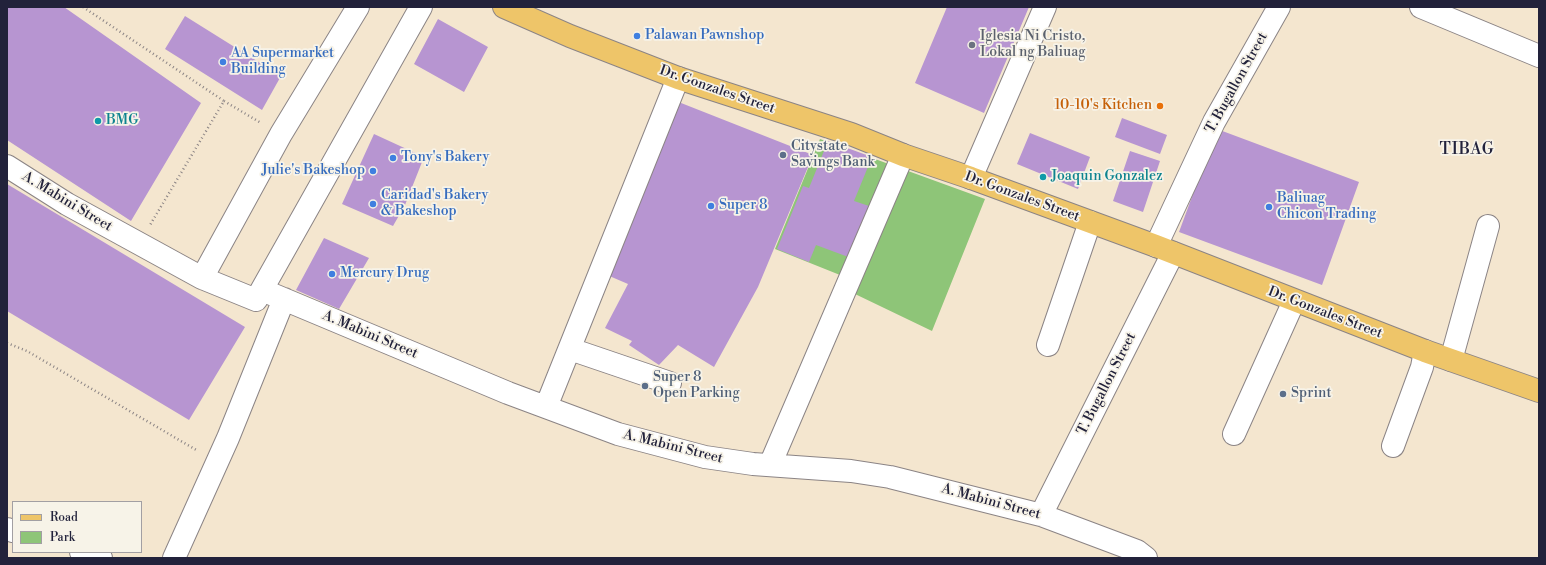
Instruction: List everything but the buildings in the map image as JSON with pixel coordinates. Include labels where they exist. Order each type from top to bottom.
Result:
[{"type":"main road","name":"Dr. Gonzales Street","points":[[504,7],[570,36],[678,78],[851,134],[903,155],[972,178],[1165,250],[1425,351],[1539,391]]},
{"type":"street","points":[[202,278],[281,134],[358,7]]},
{"type":"street","points":[[259,295],[421,7]]},
{"type":"street","points":[[972,178],[1045,7]]},
{"type":"street","name":"T. Bugallon Street","points":[[1041,515],[1165,250],[1214,122],[1279,7]]},
{"type":"street","points":[[1421,7],[1539,56]]},
{"type":"street","points":[[546,407],[678,78]]},
{"type":"street","points":[[770,465],[903,155]]},
{"type":"street","name":"A. Mabini Street","points":[[7,166],[67,204],[202,278],[259,295],[284,299],[501,390],[618,434],[705,457],[770,465],[852,471],[890,477],[1041,515],[1137,551],[1146,558]]},
{"type":"street","points":[[1048,345],[1090,222]]},
{"type":"street","points":[[1451,360],[1488,226]]},
{"type":"street","points":[[174,558],[217,462],[284,299]]},
{"type":"street","points":[[1234,434],[1294,301]]},
{"type":"street","points":[[570,349],[670,384]]},
{"type":"street","points":[[1393,446],[1422,366],[1425,351]]},
{"type":"street","points":[[84,553],[101,558]]},
{"type":"path","points":[[83,7],[224,101],[281,134]]},
{"type":"path","points":[[139,243],[224,101]]},
{"type":"path","points":[[7,343],[26,351],[217,462]]},
{"type":"green space","points":[[820,139],[985,199],[932,331],[855,294],[860,283],[775,249]]},
{"type":"place","name":"Palawan Pawnshop","points":[[637,36]]},
{"type":"place","name":"Iglesia Ni Cristo, Lokal ng Baliuag","points":[[972,45]]},
{"type":"place","name":"AA Supermarket Building","points":[[223,62]]},
{"type":"place","name":"10-10's Kitchen","points":[[1160,106]]},
{"type":"place","name":"BMG","points":[[98,121]]},
{"type":"place","name":"Citystate Savings Bank","points":[[783,155]]},
{"type":"place","name":"Tony's Bakery","points":[[393,158]]},
{"type":"place","name":"Julie's Bakeshop","points":[[373,171]]},
{"type":"place","name":"Joaquin Gonzalez","points":[[1043,177]]},
{"type":"place","name":"Caridad's Bakery & Bakeshop","points":[[373,204]]},
{"type":"place","name":"Super 8","points":[[711,206]]},
{"type":"place","name":"Baliuag Chicon Trading","points":[[1269,207]]},
{"type":"place","name":"Mercury Drug","points":[[332,274]]},
{"type":"place","name":"Super 8 Open Parking","points":[[645,386]]},
{"type":"place","name":"Sprint","points":[[1283,394]]},
{"type":"district","name":"TIBAG","points":[[1467,150]]}]
